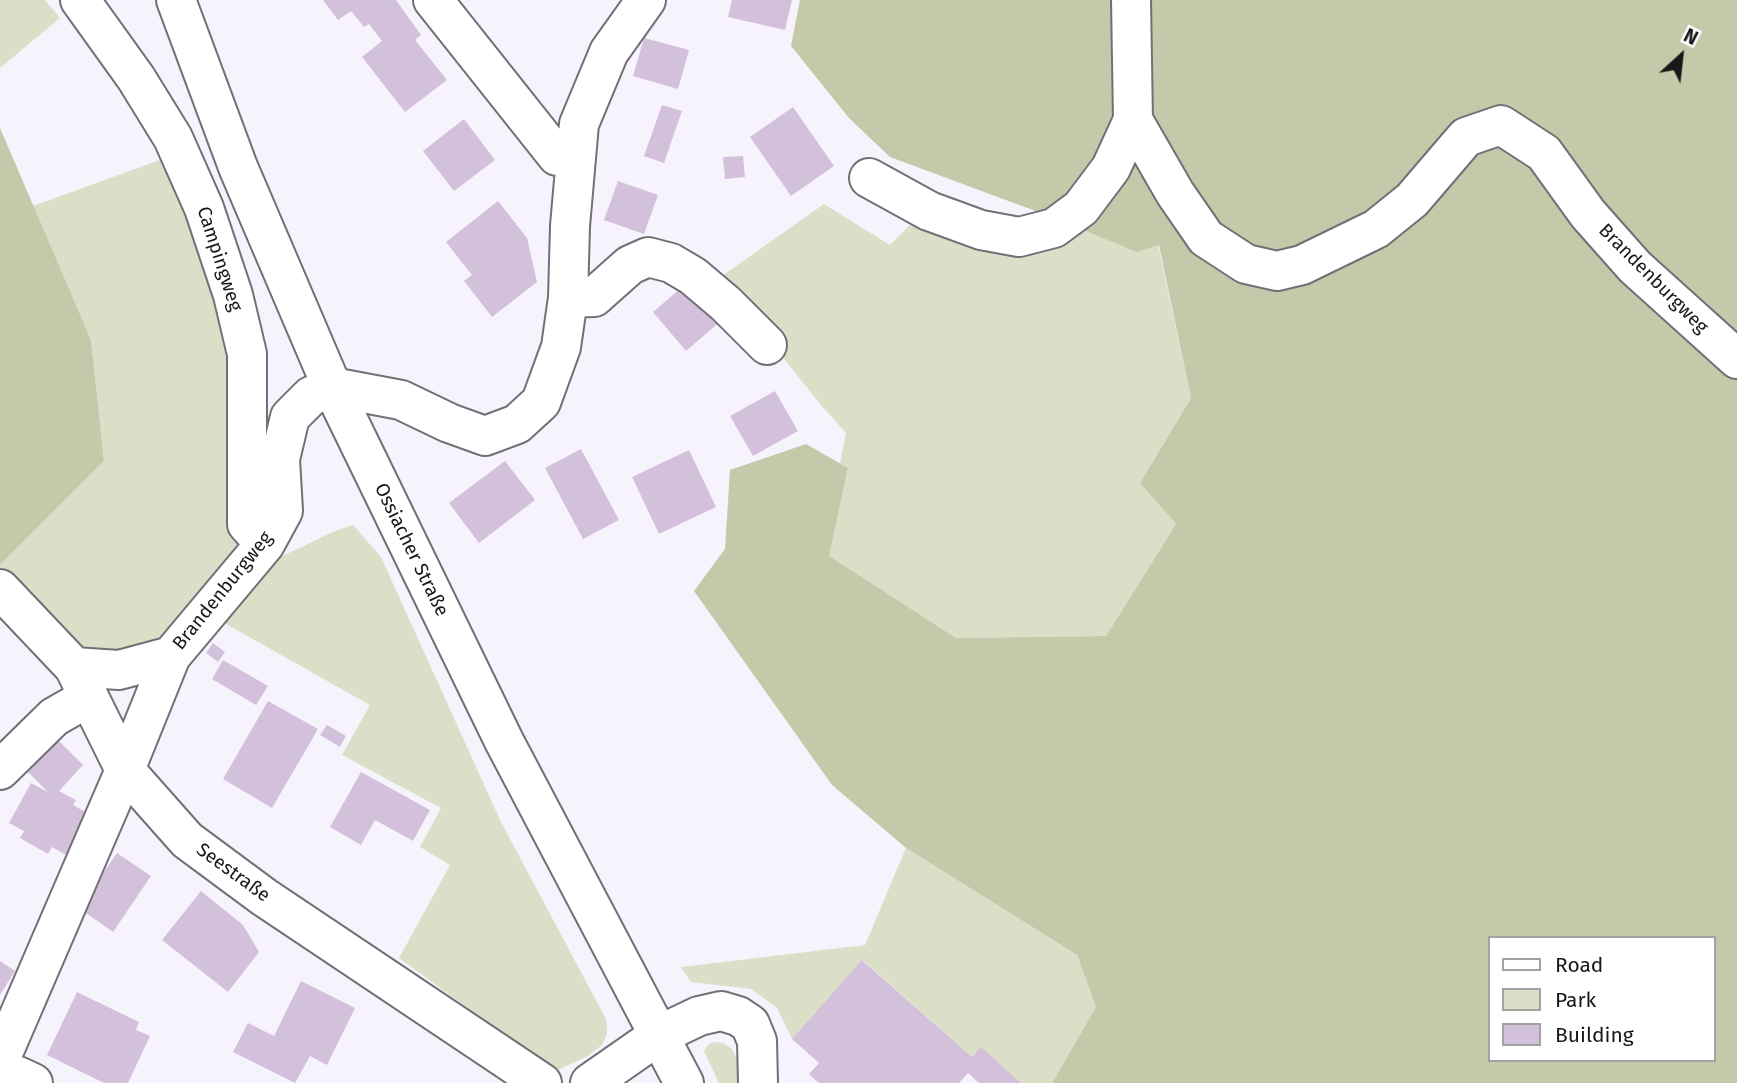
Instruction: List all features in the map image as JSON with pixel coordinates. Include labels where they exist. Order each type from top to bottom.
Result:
[{"type":"street","name":"Campingweg","points":[[80,0],[136,78],[173,138],[204,208],[233,295],[247,354],[247,524],[265,544]]},
{"type":"street","name":"Ossiacher Straße","points":[[176,0],[238,167],[332,387],[504,741],[684,1083]]},
{"type":"street","points":[[433,0],[557,156],[576,157]]},
{"type":"street","points":[[332,387],[401,400],[449,423],[485,436],[517,424],[541,402],[561,347],[568,298],[570,226],[579,124],[609,52],[646,0]]},
{"type":"street","name":"Brandenburgweg","points":[[1130,0],[1133,120],[1175,193],[1206,239],[1246,264],[1277,271],[1302,265],[1376,229],[1412,200],[1466,137],[1501,125],[1544,153],[1588,214],[1635,267],[1737,359]]},
{"type":"street","points":[[869,177],[929,211],[981,230],[1019,237],[1054,228],[1081,208],[1111,168],[1133,120]]},
{"type":"street","points":[[568,298],[594,296],[630,265],[648,257],[671,263],[693,276],[767,345]]},
{"type":"street","name":"Brandenburgweg","points":[[0,1060],[171,656],[265,544],[283,511],[281,459],[290,417],[311,396],[332,387]]},
{"type":"street","name":"Seestraße","points":[[0,589],[82,682],[125,770],[187,840],[253,889],[542,1083]]},
{"type":"street","points":[[0,770],[54,717],[82,682],[171,656]]},
{"type":"street","points":[[590,1083],[659,1035],[699,1016],[721,1011],[738,1016],[750,1024],[757,1041],[758,1083]]},
{"type":"street","points":[[0,1073],[18,1076],[33,1083]]},
{"type":"green space","points":[[0,0],[45,0],[60,18],[0,68]]},
{"type":"green space","points":[[800,0],[1737,0],[1737,1083],[1052,1083],[1096,1007],[1077,955],[906,848],[832,785],[694,591],[725,549],[730,470],[806,444],[848,468],[829,556],[956,638],[1106,636],[1176,524],[1140,483],[1191,398],[1159,245],[1137,252],[890,157],[849,118],[791,46]]},
{"type":"green space","points":[[0,128],[91,340],[104,461],[0,565]]},
{"type":"green space","points":[[171,156],[210,247],[239,410],[239,549],[219,582],[155,641],[104,654],[84,647],[62,634],[0,569],[0,565],[104,461],[91,340],[33,206]]},
{"type":"green space","points":[[824,204],[890,245],[916,219],[1074,226],[1158,244],[1191,398],[1140,483],[1176,524],[1106,636],[956,638],[828,556],[848,469],[840,463],[846,433],[719,278]]},
{"type":"green space","points":[[353,525],[381,557],[501,822],[606,1019],[607,1034],[602,1045],[588,1056],[558,1070],[545,1064],[399,958],[450,865],[420,847],[441,808],[342,755],[370,705],[226,624],[222,612],[274,560]]},
{"type":"green space","points":[[906,848],[1077,955],[1096,1007],[1052,1083],[1021,1083],[981,1048],[972,1057],[863,960],[792,1039],[777,1008],[751,989],[691,982],[681,967],[865,945]]},
{"type":"green space","points":[[723,1043],[732,1049],[739,1062],[741,1083],[719,1083],[704,1051],[709,1044]]},
{"type":"building","points":[[323,0],[396,0],[421,35],[415,40],[447,80],[405,112],[362,57],[382,41],[369,24],[364,27],[351,11],[338,20]]},
{"type":"building","points":[[732,0],[792,0],[785,30],[728,17]]},
{"type":"building","points":[[644,38],[689,50],[678,89],[633,76]]},
{"type":"building","points":[[662,105],[682,111],[664,163],[644,156]]},
{"type":"building","points":[[793,107],[834,166],[791,196],[750,137]]},
{"type":"building","points":[[464,119],[495,160],[454,191],[423,151]]},
{"type":"building","points":[[743,156],[745,177],[725,179],[723,157]]},
{"type":"building","points":[[618,181],[658,195],[644,234],[604,220]]},
{"type":"building","points":[[498,201],[527,238],[537,282],[492,317],[464,281],[472,275],[446,242]]},
{"type":"building","points":[[688,282],[721,321],[686,351],[653,312]]},
{"type":"building","points":[[775,391],[798,431],[753,456],[730,416]]},
{"type":"building","points":[[581,449],[619,520],[583,539],[545,468]]},
{"type":"building","points":[[689,450],[716,507],[659,534],[632,477]]},
{"type":"building","points":[[505,461],[535,500],[479,543],[449,503]]},
{"type":"building","points":[[213,643],[225,652],[218,662],[206,653]]},
{"type":"building","points":[[223,660],[268,686],[256,705],[212,679]]},
{"type":"building","points":[[268,701],[318,729],[272,808],[223,779]]},
{"type":"building","points":[[327,725],[346,736],[340,747],[320,735]]},
{"type":"building","points":[[57,739],[83,765],[59,791],[76,800],[73,805],[89,814],[66,855],[52,847],[48,854],[20,838],[24,831],[9,823],[31,783],[48,792],[26,770]]},
{"type":"building","points":[[361,772],[430,810],[413,841],[375,820],[361,845],[330,827]]},
{"type":"building","points":[[117,853],[151,876],[113,932],[79,908]]},
{"type":"building","points":[[201,891],[243,925],[259,952],[228,992],[162,940]]},
{"type":"building","points":[[862,960],[972,1057],[981,1047],[1021,1083],[979,1083],[968,1073],[959,1083],[819,1083],[809,1074],[819,1063],[792,1039]]},
{"type":"building","points":[[0,961],[15,971],[0,995]]},
{"type":"building","points":[[301,981],[355,1008],[327,1065],[310,1056],[295,1083],[233,1052],[248,1023],[274,1036]]},
{"type":"building","points":[[77,992],[139,1022],[136,1030],[150,1036],[128,1083],[104,1083],[47,1055]]}]
